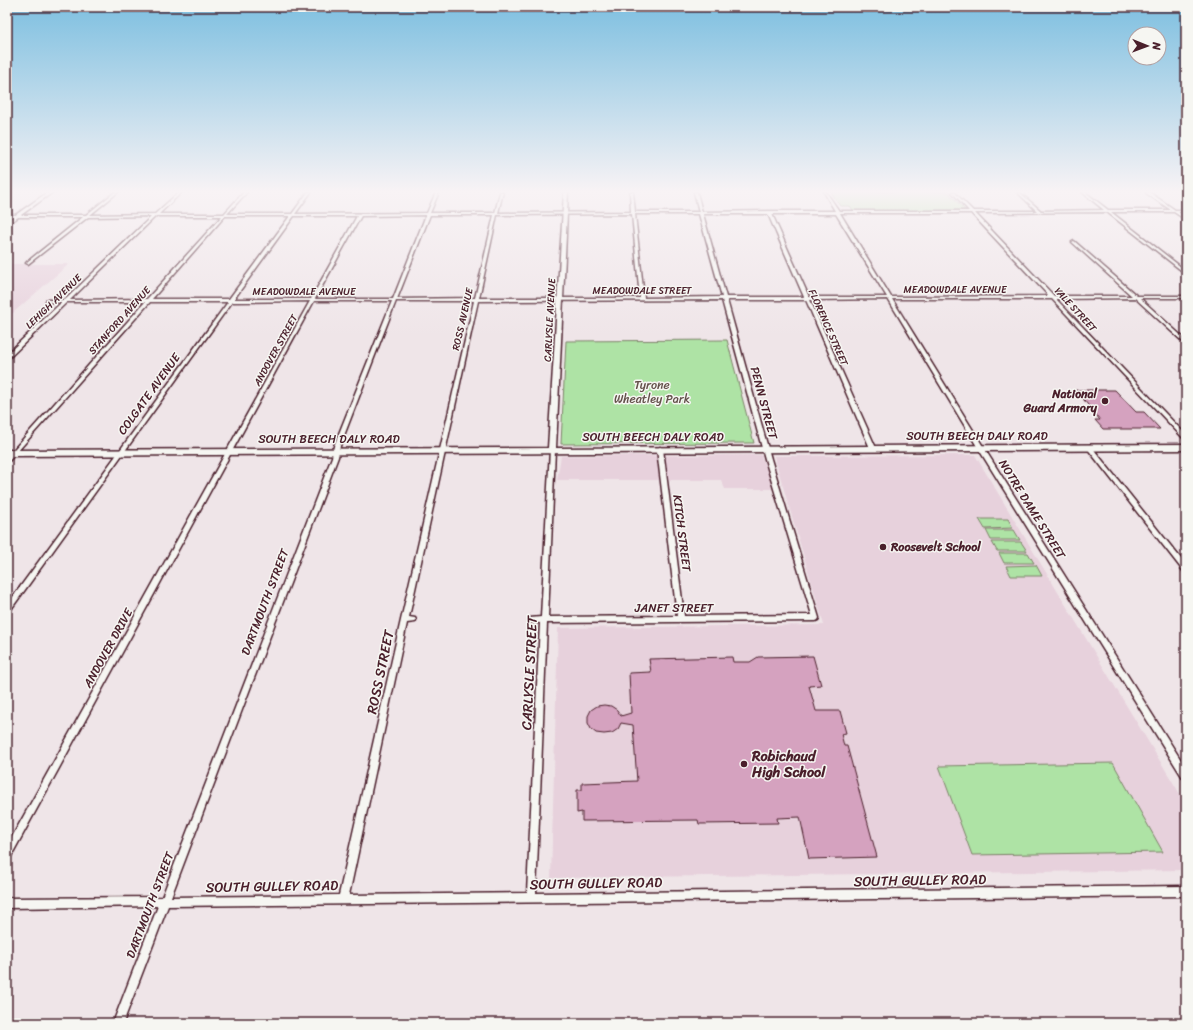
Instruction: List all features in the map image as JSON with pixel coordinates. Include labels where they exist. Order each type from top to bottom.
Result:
[{"type":"main road","name":"CARLYSLE AVENUE","points":[[552,450],[563,240]]},
{"type":"main road","name":"SOUTH BEECH DALY ROAD","points":[[10,453],[1186,447]]},
{"type":"street","points":[[28,263],[56,240]]},
{"type":"street","name":"LEHIGH AVENUE","points":[[7,357],[129,240]]},
{"type":"street","name":"STANFORD AVENUE","points":[[7,460],[10,453],[202,240]]},
{"type":"street","name":"COLGATE AVENUE","points":[[7,610],[273,240]]},
{"type":"street","name":"ANDOVER STREET","points":[[228,452],[345,240]]},
{"type":"street","name":"DARTMOUTH STREET","points":[[118,1023],[418,240]]},
{"type":"street","name":"ROSS AVENUE","points":[[442,450],[490,240]]},
{"type":"street","points":[[636,240],[642,299]]},
{"type":"street","name":"PENN STREET","points":[[708,240],[766,449],[816,618]]},
{"type":"street","name":"FLORENCE STREET","points":[[781,240],[873,448]]},
{"type":"street","name":"NOTRE DAME STREET","points":[[854,240],[981,448],[1186,775]]},
{"type":"street","name":"YALE STREET","points":[[998,240],[1186,438]]},
{"type":"street","points":[[1144,240],[1186,273]]},
{"type":"street","points":[[1074,242],[1186,342]]},
{"type":"street","name":"MEADOWDALE AVENUE","points":[[724,298],[1186,297]]},
{"type":"street","name":"MEADOWDALE STREET","points":[[560,299],[724,298]]},
{"type":"street","name":"MEADOWDALE AVENUE","points":[[48,302],[560,299]]},
{"type":"street","points":[[1089,447],[1186,570]]},
{"type":"street","name":"KITCH STREET","points":[[660,449],[682,619]]},
{"type":"street","name":"ROSS STREET","points":[[343,900],[442,450]]},
{"type":"street","name":"CARLYSLE STREET","points":[[531,898],[552,450]]},
{"type":"street","name":"ANDOVER DRIVE","points":[[7,855],[228,452]]},
{"type":"street","name":"JANET STREET","points":[[532,620],[816,618]]},
{"type":"street","points":[[404,620],[413,620]]},
{"type":"street","name":"SOUTH GULLEY ROAD","points":[[7,903],[1186,891]]},
{"type":"shaded area","points":[[7,264],[69,264],[7,318]]},
{"type":"shaded area","points":[[761,455],[774,489],[725,489],[721,480],[557,480],[561,456]]},
{"type":"shaded area","points":[[975,455],[1186,804],[1186,870],[551,878],[558,628],[824,625],[774,456]]},
{"type":"green space","name":"Tyrone Wheatley Park","points":[[727,340],[754,443],[561,444],[566,341]]},
{"type":"green space","points":[[979,519],[1008,519],[1013,528],[985,529]]},
{"type":"green space","points":[[986,530],[1014,530],[1020,540],[991,540]]},
{"type":"green space","points":[[992,542],[1021,542],[1027,551],[997,551]]},
{"type":"green space","points":[[999,553],[1028,553],[1034,563],[1004,563]]},
{"type":"green space","points":[[1036,565],[1042,576],[1011,576],[1006,566]]},
{"type":"green space","points":[[1113,763],[1163,852],[972,855],[939,766]]},
{"type":"building","name":"National Guard Armory","points":[[1076,390],[1115,390],[1136,412],[1144,412],[1160,429],[1103,429],[1095,420],[1100,420]]},
{"type":"building","name":"Robichaud High School","points":[[813,656],[821,685],[809,686],[816,711],[840,711],[846,733],[841,734],[844,746],[847,746],[877,857],[809,859],[800,817],[777,818],[778,823],[699,824],[698,820],[582,821],[582,812],[577,813],[577,790],[582,790],[582,783],[637,781],[633,725],[621,723],[618,729],[612,733],[604,734],[596,733],[591,729],[588,723],[588,716],[591,710],[597,706],[611,706],[617,710],[621,716],[631,713],[629,673],[651,672],[649,659],[732,657],[733,662],[750,662],[758,657]]},
{"type":"place","name":"National Guard Armory","points":[[1105,401]]},
{"type":"place","name":"Roosevelt School","points":[[883,547]]},
{"type":"place","name":"Robichaud High School","points":[[744,764]]}]
